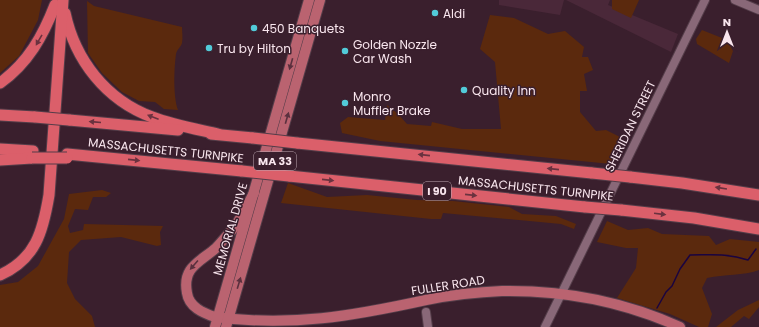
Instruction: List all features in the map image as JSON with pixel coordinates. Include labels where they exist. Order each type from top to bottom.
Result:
[{"type":"highway","points":[[0,83],[18,68],[33,50],[59,2]]},
{"type":"highway","points":[[59,2],[81,58],[98,81],[113,94],[130,106],[150,117],[218,134]]},
{"type":"highway","points":[[0,267],[14,259],[22,250],[32,236],[40,214],[59,2]]},
{"type":"highway","points":[[0,275],[13,269],[33,249],[45,221],[49,195],[59,2]]},
{"type":"highway","name":"MASSACHUSETTS TURNPIKE","points":[[0,115],[218,134],[630,177],[682,183],[759,195]]},
{"type":"highway","points":[[0,149],[32,155]]},
{"type":"highway","points":[[0,160],[32,155]]},
{"type":"highway","name":"MASSACHUSETTS TURNPIKE","points":[[32,155],[102,157],[242,171],[694,218],[759,229]]},
{"type":"main road","name":"MEMORIAL DRIVE","points":[[216,322],[309,0]]},
{"type":"main road","name":"MEMORIAL DRIVE","points":[[227,324],[320,0]]},
{"type":"main road","name":"FULLER ROAD","points":[[254,193],[234,227],[215,248],[195,263],[189,272],[186,283],[187,294],[192,304],[216,322],[271,327],[308,326],[361,317],[430,299],[476,292],[527,291],[560,294],[624,307],[680,327]]},
{"type":"street","name":"SHERIDAN STREET","points":[[545,327],[705,0]]},
{"type":"street","points":[[735,0],[759,10]]},
{"type":"street","points":[[426,312],[428,327]]},
{"type":"shaded area","points":[[0,0],[42,0],[38,20],[19,56],[0,73]]},
{"type":"shaded area","points":[[499,0],[564,0],[560,15],[499,5]]},
{"type":"shaded area","points":[[566,0],[610,0],[608,5],[678,34],[671,52]]},
{"type":"shaded area","points":[[612,0],[639,0],[631,18],[612,9]]},
{"type":"shaded area","points":[[87,1],[94,6],[182,27],[182,43],[177,52],[174,82],[178,110],[164,109],[155,102],[139,101],[122,92],[102,73],[88,53]]},
{"type":"shaded area","points":[[490,15],[514,18],[548,34],[565,31],[584,47],[582,57],[588,57],[593,70],[584,74],[587,91],[580,91],[580,112],[596,131],[606,130],[620,137],[611,164],[380,141],[342,133],[340,123],[348,117],[385,120],[387,105],[407,124],[431,126],[432,122],[462,129],[501,129],[495,62],[480,49]]},
{"type":"shaded area","points":[[702,30],[727,40],[733,51],[729,63],[697,44],[696,39]]},
{"type":"shaded area","points":[[288,183],[327,197],[367,195],[417,200],[453,201],[509,207],[522,214],[556,216],[576,224],[574,229],[561,224],[443,213],[441,219],[431,219],[281,203]]},
{"type":"shaded area","points":[[102,190],[111,193],[106,197],[93,197],[88,210],[75,209],[68,226],[70,233],[83,230],[84,224],[163,226],[160,232],[161,245],[157,246],[121,237],[81,240],[69,252],[67,283],[75,299],[92,316],[95,327],[0,327],[0,285],[18,282],[38,266],[64,219],[69,194]]},
{"type":"shaded area","points":[[607,221],[628,230],[648,228],[662,234],[709,236],[716,245],[730,239],[759,242],[759,270],[707,278],[702,288],[712,314],[708,327],[699,327],[670,314],[617,298],[636,268],[638,248],[626,248],[597,242]]},
{"type":"shaded area","points":[[759,300],[759,307],[749,319],[744,316],[731,327],[716,327],[738,310]]},
{"type":"waterway","points":[[657,308],[690,255],[726,255],[748,260],[756,249]]},
{"type":"place","name":"Aldi","points":[[435,13]]},
{"type":"place","name":"450 Banquets","points":[[254,28]]},
{"type":"place","name":"Tru by Hilton","points":[[209,48]]},
{"type":"place","name":"Golden Nozzle Car Wash","points":[[345,51]]},
{"type":"place","name":"Quality Inn","points":[[464,90]]},
{"type":"place","name":"Monro Muffler Brake","points":[[345,103]]}]
